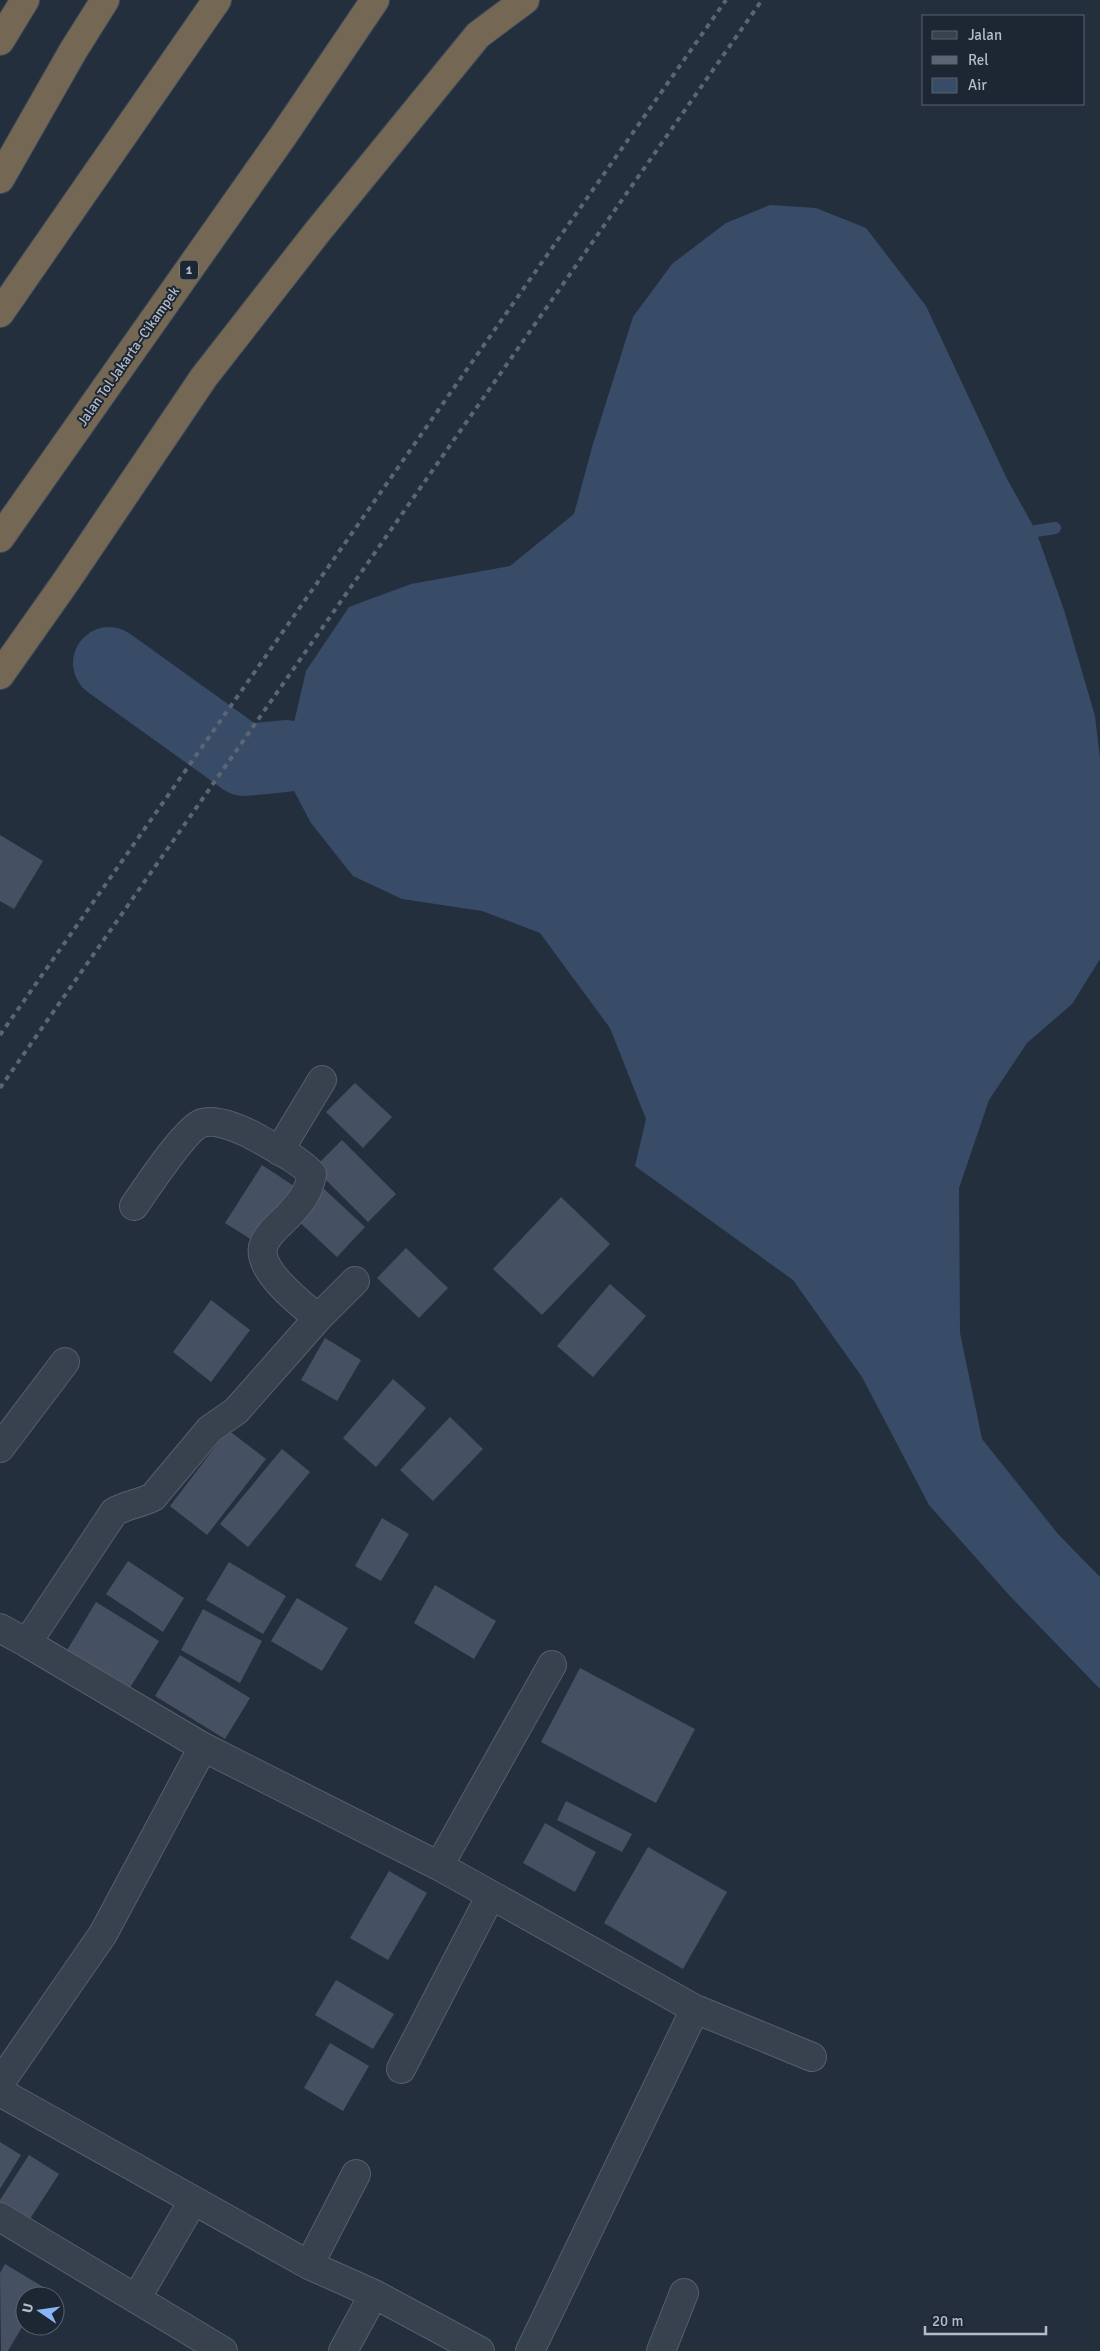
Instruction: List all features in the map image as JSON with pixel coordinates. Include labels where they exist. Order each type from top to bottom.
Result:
[{"type":"highway","points":[[0,41],[25,0]]},
{"type":"highway","points":[[0,179],[105,0]]},
{"type":"highway","points":[[0,313],[217,0]]},
{"type":"highway","name":"Jalan Tol Jakarta–Cikampek","points":[[0,538],[283,136],[375,0]]},
{"type":"highway","points":[[0,675],[67,580],[204,377],[318,230],[478,35],[525,0]]},
{"type":"street","points":[[279,1151],[322,1080]]},
{"type":"street","points":[[134,1206],[190,1132],[203,1123],[215,1123],[249,1133],[302,1164],[312,1174],[305,1197],[269,1236],[263,1245],[263,1254],[266,1265],[276,1279],[318,1318]]},
{"type":"street","points":[[27,1642],[114,1512],[122,1507],[143,1503],[153,1497],[210,1429],[236,1411],[318,1318],[355,1281]]},
{"type":"street","points":[[0,1448],[64,1362]]},
{"type":"street","points":[[0,1628],[27,1642],[203,1747],[439,1866],[695,2009],[812,2057]]},
{"type":"street","points":[[439,1866],[552,1665]]},
{"type":"street","points":[[0,2083],[103,1934],[203,1747]]},
{"type":"street","points":[[401,2069],[491,1895]]},
{"type":"street","points":[[530,2351],[695,2009]]},
{"type":"street","points":[[0,2092],[309,2265],[374,2294],[480,2351]]},
{"type":"street","points":[[309,2265],[356,2174]]},
{"type":"street","points":[[136,2299],[193,2201]]},
{"type":"street","points":[[0,2217],[222,2351]]},
{"type":"street","points":[[661,2351],[684,2293]]},
{"type":"street","points":[[343,2351],[374,2294]]},
{"type":"water","points":[[770,205],[816,208],[866,228],[926,306],[1007,479],[1036,531],[1064,610],[1095,716],[1100,759],[1100,959],[1072,1004],[1027,1043],[989,1100],[959,1188],[960,1333],[982,1439],[1058,1534],[1100,1577],[1100,1689],[1009,1595],[929,1505],[862,1377],[793,1280],[635,1166],[646,1119],[610,1028],[540,933],[482,911],[402,899],[353,876],[311,823],[283,770],[306,671],[349,607],[411,584],[510,566],[574,514],[593,444],[633,317],[672,264],[726,223]]},
{"type":"building","points":[[0,835],[43,861],[14,909],[0,901]]},
{"type":"building","points":[[355,1083],[392,1117],[363,1148],[326,1112]]},
{"type":"building","points":[[342,1140],[396,1194],[368,1222],[314,1168]]},
{"type":"building","points":[[262,1165],[294,1186],[257,1243],[225,1223]]},
{"type":"building","points":[[322,1187],[365,1227],[337,1257],[294,1217]]},
{"type":"building","points":[[561,1197],[610,1244],[542,1315],[493,1269]]},
{"type":"building","points":[[406,1248],[448,1288],[419,1318],[377,1278]]},
{"type":"building","points":[[610,1284],[646,1316],[593,1377],[557,1346]]},
{"type":"building","points":[[211,1300],[250,1330],[211,1382],[173,1352]]},
{"type":"building","points":[[325,1338],[361,1360],[337,1401],[301,1380]]},
{"type":"building","points":[[393,1379],[426,1408],[376,1467],[343,1438]]},
{"type":"building","points":[[450,1417],[483,1449],[433,1501],[400,1470]]},
{"type":"building","points":[[228,1430],[266,1459],[207,1535],[170,1506]]},
{"type":"building","points":[[282,1449],[310,1472],[248,1547],[220,1524]]},
{"type":"building","points":[[382,1518],[409,1534],[381,1581],[355,1566]]},
{"type":"building","points":[[128,1561],[184,1598],[163,1632],[106,1594]]},
{"type":"building","points":[[229,1562],[286,1596],[263,1634],[206,1600]]},
{"type":"building","points":[[435,1585],[496,1621],[474,1659],[414,1623]]},
{"type":"building","points":[[297,1598],[348,1628],[322,1671],[271,1641]]},
{"type":"building","points":[[96,1602],[159,1641],[128,1691],[66,1652]]},
{"type":"building","points":[[203,1609],[262,1641],[240,1683],[181,1650]]},
{"type":"building","points":[[180,1655],[250,1698],[225,1739],[155,1696]]},
{"type":"building","points":[[580,1668],[695,1729],[656,1803],[541,1742]]},
{"type":"building","points":[[566,1801],[632,1834],[622,1852],[557,1820]]},
{"type":"building","points":[[545,1823],[596,1852],[575,1892],[523,1863]]},
{"type":"building","points":[[648,1847],[727,1892],[683,1969],[604,1923]]},
{"type":"building","points":[[389,1871],[427,1893],[388,1960],[350,1938]]},
{"type":"building","points":[[336,1980],[394,2014],[373,2049],[315,2015]]},
{"type":"building","points":[[330,2043],[369,2066],[343,2111],[304,2088]]},
{"type":"building","points":[[0,2142],[21,2155],[0,2189]]},
{"type":"building","points":[[29,2155],[59,2174],[26,2225],[0,2209],[0,2200]]},
{"type":"building","points":[[5,2264],[42,2286],[15,2286],[15,2336],[17,2336],[8,2351],[1,2351],[0,2273]]},
{"type":"waterway","points":[[1036,531],[1055,528]]},
{"type":"waterway","points":[[109,663],[244,760],[286,756]]},
{"type":"railway","points":[[0,1035],[726,0]]},
{"type":"railway","points":[[0,1088],[762,0]]}]
